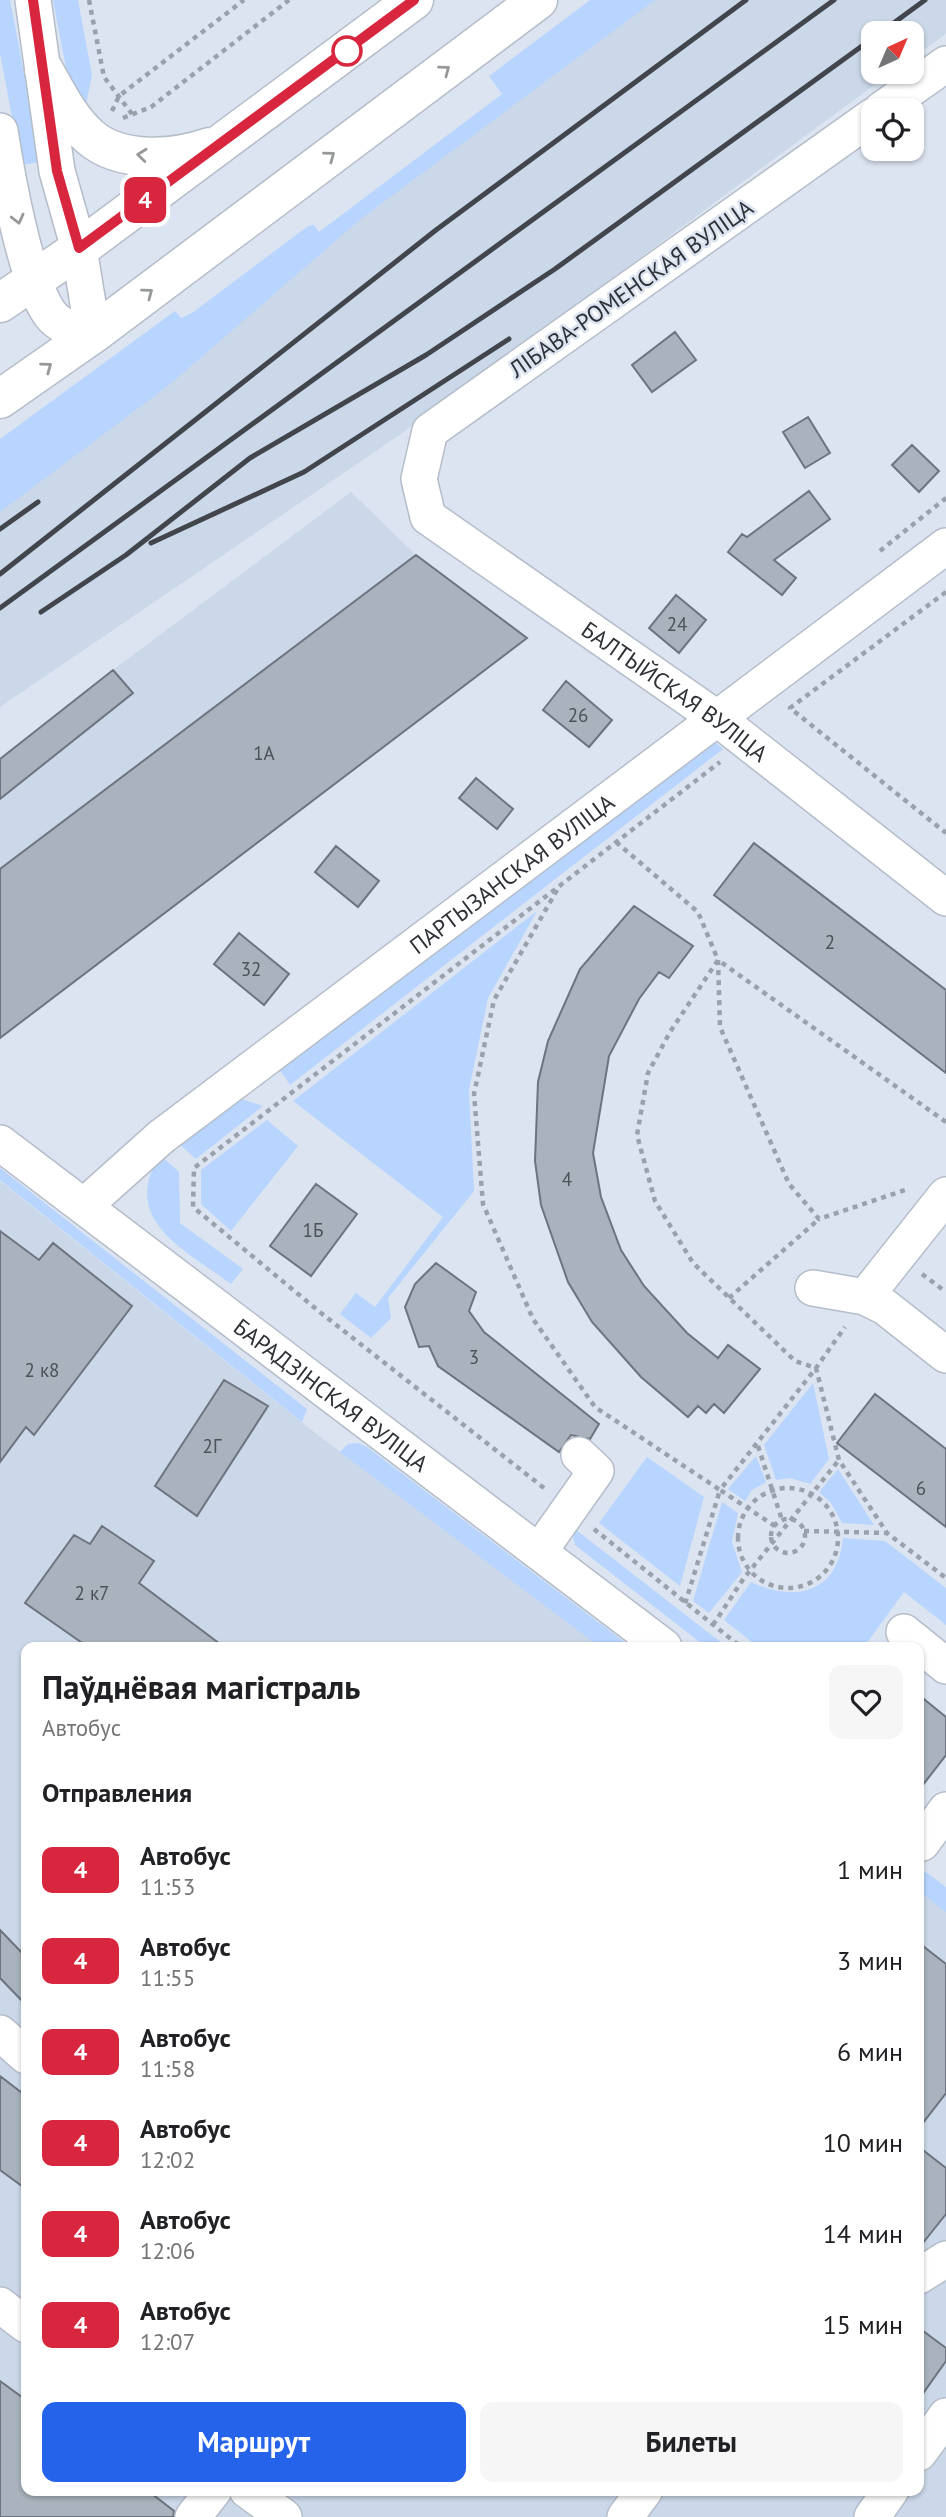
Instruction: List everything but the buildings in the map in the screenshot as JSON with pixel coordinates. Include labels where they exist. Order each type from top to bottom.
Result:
[{"type":"main road","points":[[0,303],[231,137],[414,0]]},
{"type":"main road","points":[[0,399],[93,334],[538,0]]},
{"type":"main road","points":[[44,70],[68,112],[91,138],[104,146],[130,154],[177,156],[231,137]]},
{"type":"street","points":[[0,131],[34,280],[50,315],[62,325],[93,334],[79,248],[57,171],[33,0]]},
{"type":"street","points":[[898,98],[946,64]]},
{"type":"street","name":"ЛІБАВА-РОМЕНСКАЯ ВУЛІЦА","points":[[419,480],[430,431],[861,125]]},
{"type":"street","name":"БАЛТЫЙСКАЯ ВУЛІЦА","points":[[419,480],[428,517],[718,719],[946,898]]},
{"type":"street","name":"ПАРТЫЗАНСКАЯ ВУЛІЦА","points":[[84,1206],[161,1137],[946,545]]},
{"type":"street","name":"БАРАДЗІНСКАЯ ВУЛІЦА","points":[[0,1143],[657,1642]]},
{"type":"street","points":[[865,1297],[933,1190]]},
{"type":"street","points":[[813,1288],[865,1297],[885,1307],[946,1355]]},
{"type":"street","points":[[539,1552],[596,1471],[579,1455]]},
{"type":"street","points":[[904,1632],[916,1642]]},
{"type":"street","points":[[924,1648],[946,1666]]},
{"type":"street","points":[[929,1848],[946,1811]]},
{"type":"street","points":[[0,2033],[21,2052]]},
{"type":"street","points":[[924,2273],[946,2259]]},
{"type":"street","points":[[0,2305],[21,2321]]},
{"type":"street","points":[[924,2446],[946,2416]]},
{"type":"street","points":[[194,2517],[210,2496]]},
{"type":"street","points":[[255,2496],[284,2517]]},
{"type":"street","points":[[625,2517],[641,2496]]},
{"type":"street","points":[[872,2517],[887,2496]]},
{"type":"path","points":[[89,0],[103,77],[132,114],[151,107],[289,0]]},
{"type":"path","points":[[109,117],[120,96],[244,0]]},
{"type":"path","points":[[946,592],[790,708],[946,833]]},
{"type":"path","points":[[727,757],[194,1168],[193,1207],[321,1313],[476,1432],[735,1642]]},
{"type":"path","points":[[616,842],[698,912],[718,960],[720,1027],[789,1184],[819,1219]]},
{"type":"path","points":[[559,886],[494,1000],[474,1094],[483,1204],[533,1319],[596,1407],[775,1526]]},
{"type":"path","points":[[718,960],[946,1122]]},
{"type":"path","points":[[718,960],[670,1032],[648,1073],[637,1135],[655,1201],[693,1264],[795,1361],[817,1368]]},
{"type":"path","points":[[729,1298],[819,1219],[933,1190]]},
{"type":"path","points":[[685,1604],[720,1490],[817,1368],[865,1297]]},
{"type":"path","points":[[817,1368],[839,1460],[887,1533],[946,1578]]},
{"type":"path","points":[[757,1445],[774,1489],[782,1521]]},
{"type":"path","points":[[713,1625],[750,1570],[809,1493],[839,1460]]},
{"type":"path","points":[[787,1488],[809,1493],[825,1504],[834,1517],[838,1533],[832,1563],[809,1583],[779,1587],[764,1582],[750,1570],[739,1547],[738,1532],[748,1509],[760,1496],[774,1489],[787,1488]]},
{"type":"path","points":[[790,1520],[797,1522],[804,1531],[801,1547],[791,1553],[780,1551],[772,1543],[771,1533],[782,1521],[790,1520]]},
{"type":"path","points":[[804,1531],[887,1533]]},
{"type":"shaded area","points":[[0,0],[10,0],[41,162],[21,165],[0,53]]},
{"type":"shaded area","points":[[53,0],[78,0],[92,75],[86,105],[68,78]]},
{"type":"shaded area","points":[[590,0],[655,0],[362,218],[169,385],[0,512],[0,439],[175,311],[181,318],[192,313],[308,226],[314,225],[319,232],[502,94],[489,76]]},
{"type":"shaded area","points":[[636,0],[946,0],[946,34],[924,50],[924,21],[861,21],[861,84],[876,84],[401,434],[0,707],[0,485]]},
{"type":"shaded area","points":[[351,492],[416,555],[527,638],[6,1034],[0,1027],[0,759],[113,670]]},
{"type":"shaded area","points":[[711,739],[723,749],[290,1085],[279,1069]]},
{"type":"shaded area","points":[[537,911],[488,998],[469,1090],[474,1191],[388,1298],[391,1318],[371,1338],[340,1314],[356,1293],[375,1307],[443,1217],[293,1101]]},
{"type":"shaded area","points":[[242,1099],[263,1106],[196,1159],[178,1143],[226,1105]]},
{"type":"shaded area","points":[[267,1120],[298,1146],[231,1231],[201,1204],[201,1170]]},
{"type":"shaded area","points":[[160,1155],[179,1172],[180,1223],[243,1269],[231,1284],[178,1245],[163,1231],[152,1215],[147,1198],[149,1178]]},
{"type":"shaded area","points":[[0,1168],[307,1409],[302,1422],[0,1180]]},
{"type":"shaded area","points":[[0,1181],[314,1432],[593,1642],[21,1642],[21,2496],[924,2496],[924,1894],[946,1911],[946,2517],[0,2517]]},
{"type":"shaded area","points":[[813,1383],[829,1459],[810,1484],[790,1478],[776,1480],[764,1445]]},
{"type":"shaded area","points":[[358,1443],[367,1447],[624,1642],[593,1642],[340,1452],[348,1444]]},
{"type":"shaded area","points":[[756,1456],[766,1482],[752,1490],[745,1501],[728,1489]]},
{"type":"shaded area","points":[[647,1457],[704,1497],[680,1586],[599,1523]]},
{"type":"shaded area","points":[[838,1469],[874,1525],[842,1523],[831,1503],[819,1492]]},
{"type":"shaded area","points":[[722,1502],[738,1513],[732,1542],[742,1572],[709,1613],[693,1601]]},
{"type":"shaded area","points":[[571,1526],[721,1642],[700,1642],[575,1545]]},
{"type":"shaded area","points":[[843,1538],[885,1541],[946,1588],[946,1625],[904,1592],[868,1642],[752,1642],[724,1620],[751,1582],[783,1592],[798,1592],[823,1582],[833,1571]]},
{"type":"shaded area","points":[[924,1871],[946,1887],[946,1912],[924,1895]]},
{"type":"railway","points":[[0,574],[436,230],[746,0]]},
{"type":"railway","points":[[0,608],[834,0]]},
{"type":"railway","points":[[896,21],[925,0]]},
{"type":"railway","points":[[41,612],[126,555],[250,458],[426,355],[555,269],[861,47]]},
{"type":"railway","points":[[151,543],[304,472],[509,339]]},
{"type":"railway","points":[[0,529],[38,502]]},
{"type":"bus line","name":"4","points":[[33,0],[57,171],[79,248],[414,0]]}]
